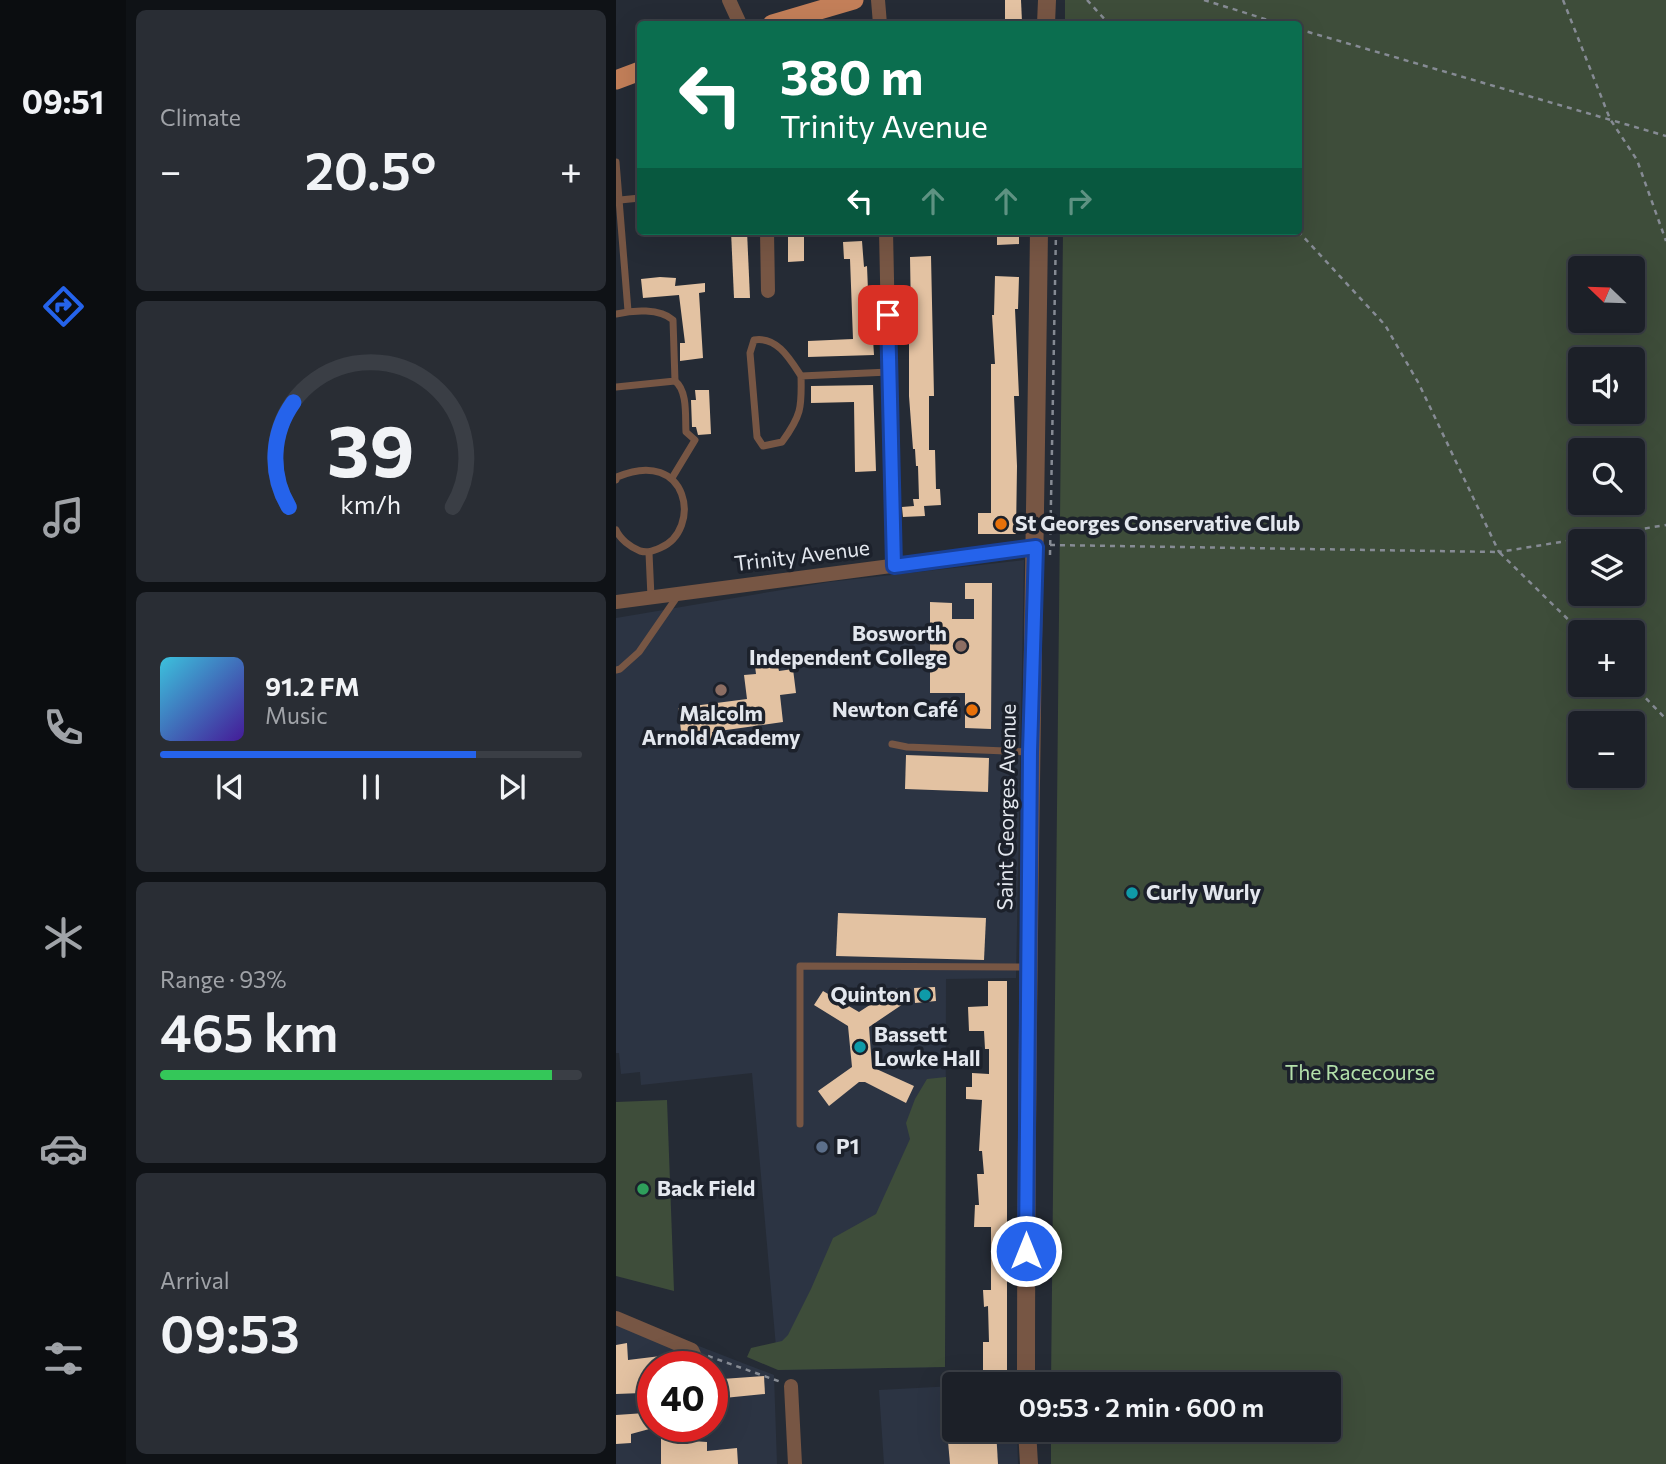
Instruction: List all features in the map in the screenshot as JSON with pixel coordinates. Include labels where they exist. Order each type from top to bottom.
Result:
[{"type":"main road","points":[[782,21],[854,0]]},
{"type":"main road","points":[[616,80],[637,72]]},
{"type":"street","points":[[729,0],[739,21]]},
{"type":"street","points":[[878,0],[880,21]]},
{"type":"street","points":[[1046,21],[1047,0]]},
{"type":"street","points":[[766,235],[771,285]]},
{"type":"street","points":[[886,235],[894,566]]},
{"type":"street","name":"Saint Georges Avenue","points":[[1026,1372],[1030,752],[1043,546],[1039,235]]},
{"type":"street","name":"Trinity Avenue","points":[[616,602],[1043,546]]},
{"type":"street","points":[[616,1318],[692,1350]]},
{"type":"street","points":[[791,1386],[795,1464]]},
{"type":"street","points":[[1028,1442],[1029,1464]]},
{"type":"lane","points":[[616,162],[620,200],[620,283],[628,311]]},
{"type":"lane","points":[[620,200],[637,198]]},
{"type":"lane","points":[[616,314],[628,311],[665,313],[673,320],[675,381]]},
{"type":"lane","points":[[763,338],[776,345],[789,357],[801,376],[802,401],[797,422],[782,442],[763,446],[757,437],[750,353],[754,340],[763,338]]},
{"type":"lane","points":[[801,376],[890,372]]},
{"type":"lane","points":[[616,387],[675,381],[680,384],[685,400],[686,432],[695,440],[672,478]]},
{"type":"lane","points":[[616,477],[633,470],[662,472],[672,478],[680,488],[684,505],[682,526],[668,545],[649,553],[636,550],[619,537],[616,530]]},
{"type":"lane","points":[[649,553],[652,597]]},
{"type":"lane","points":[[616,670],[639,652],[679,593]]},
{"type":"lane","points":[[892,744],[907,747],[1030,752]]},
{"type":"lane","points":[[800,1124],[800,966],[1028,967]]},
{"type":"path","points":[[1087,0],[1106,21]]},
{"type":"path","points":[[1204,0],[1271,21]]},
{"type":"path","points":[[1563,0],[1610,120],[1637,160],[1666,241]]},
{"type":"path","points":[[1302,30],[1666,136]]},
{"type":"path","points":[[1302,235],[1385,325],[1419,383],[1499,552],[1569,620]]},
{"type":"path","points":[[1043,546],[1499,552],[1666,525]]},
{"type":"path","points":[[1645,697],[1666,719]]},
{"type":"path","points":[[692,1350],[791,1386]]},
{"type":"shaded area","points":[[1024,560],[1016,978],[946,979],[945,1367],[778,1370],[752,1073],[641,1085],[640,1072],[621,1074],[619,1053],[616,1053],[616,618],[829,582]]},
{"type":"shaded area","points":[[616,1314],[712,1351],[637,1351],[637,1442],[728,1442],[728,1357],[774,1375],[777,1464],[616,1464]]},
{"type":"shaded area","points":[[942,1387],[942,1442],[1017,1442],[1018,1464],[884,1464],[879,1390]]},
{"type":"green space","name":"The Racecourse","points":[[1065,0],[1666,0],[1666,1464],[1051,1464],[1051,1442],[1341,1442],[1341,1372],[1051,1372],[1063,235],[1302,235],[1302,21],[1065,21]]},
{"type":"green space","points":[[946,1077],[945,1367],[778,1370],[747,1357],[751,1348],[782,1341],[788,1335],[833,1238],[876,1214],[910,1139],[906,1123],[915,1099],[927,1079]]},
{"type":"green space","name":"Back Field","points":[[667,1100],[674,1291],[616,1276],[616,1102]]},
{"type":"building","points":[[1005,0],[1021,0],[1022,21],[1005,21]]},
{"type":"building","points":[[731,235],[747,235],[750,298],[734,298]]},
{"type":"building","points":[[788,235],[804,235],[804,261],[788,262]]},
{"type":"building","points":[[997,235],[1019,235],[1019,244],[997,245]]},
{"type":"building","points":[[862,241],[864,267],[867,266],[870,339],[873,339],[874,355],[808,357],[808,341],[853,339],[850,259],[844,259],[843,242]]},
{"type":"building","points":[[931,256],[934,396],[929,396],[929,450],[935,450],[936,489],[940,489],[941,505],[924,506],[925,516],[903,517],[902,507],[914,506],[913,499],[919,499],[918,466],[913,449],[909,396],[910,257]]},
{"type":"building","points":[[995,276],[1019,277],[1018,309],[1015,309],[1019,396],[1014,396],[1016,534],[978,534],[978,513],[991,513],[991,364],[995,364],[992,315]]},
{"type":"building","points":[[676,278],[675,286],[705,283],[705,292],[699,293],[703,358],[680,361],[680,343],[685,343],[679,295],[643,298],[641,279]]},
{"type":"building","points":[[873,385],[876,471],[855,472],[854,402],[811,403],[811,386]]},
{"type":"building","points":[[695,390],[709,390],[711,434],[698,435],[696,427],[692,427],[691,400],[696,400]]},
{"type":"building","name":"Bosworth Independent College","points":[[965,583],[992,583],[991,729],[965,728],[965,693],[930,693],[930,602],[952,603],[952,619],[974,619],[974,599],[965,599]]},
{"type":"building","points":[[777,662],[779,671],[793,669],[796,693],[780,695],[783,722],[712,732],[714,743],[689,746],[688,737],[682,738],[678,708],[747,699],[744,675],[756,674],[755,666]]},
{"type":"building","points":[[906,755],[989,758],[988,792],[905,789]]},
{"type":"building","points":[[838,913],[986,918],[984,960],[836,956]]},
{"type":"building","points":[[988,981],[1007,981],[1007,1371],[983,1371],[983,1342],[989,1342],[988,1306],[984,1307],[983,1290],[991,1290],[991,1227],[974,1227],[975,1205],[979,1205],[977,1174],[984,1174],[982,1151],[979,1151],[982,1100],[966,1099],[966,1087],[972,1087],[972,1073],[989,1074],[989,1049],[985,1049],[984,1031],[969,1031],[968,1007],[988,1006]]},
{"type":"building","name":"Quinton","points":[[935,987],[936,1001],[915,1003],[914,988]]},
{"type":"building","name":"Bassett Lowke Hall","points":[[896,988],[906,1002],[869,1027],[872,1067],[914,1086],[906,1103],[865,1082],[859,1082],[829,1106],[818,1091],[852,1067],[848,1026],[814,1005],[823,991],[859,1012]]},
{"type":"building","points":[[627,1343],[628,1360],[637,1359],[637,1393],[616,1394],[616,1345]]},
{"type":"building","points":[[764,1376],[765,1394],[728,1398],[728,1379]]},
{"type":"building","points":[[637,1414],[637,1432],[631,1434],[631,1443],[616,1444],[616,1415]]},
{"type":"building","points":[[661,1442],[707,1442],[707,1451],[737,1448],[738,1464],[661,1464]]},
{"type":"building","points":[[948,1442],[997,1442],[998,1464],[950,1464]]},
{"type":"place","name":"St Georges Conservative Club","points":[[1001,524]]},
{"type":"place","name":"Bosworth Independent College","points":[[961,646]]},
{"type":"place","name":"Malcolm Arnold Academy","points":[[721,690]]},
{"type":"place","name":"Newton Café","points":[[972,710]]},
{"type":"place","name":"Curly Wurly","points":[[1132,893]]},
{"type":"place","name":"Quinton","points":[[925,995]]},
{"type":"place","name":"Bassett Lowke Hall","points":[[860,1047]]},
{"type":"place","name":"P1","points":[[822,1147]]},
{"type":"place","name":"Back Field","points":[[643,1189]]},
{"type":"route","points":[[888,315],[894,566],[1036,547],[1030,752],[1026,1251]]}]
